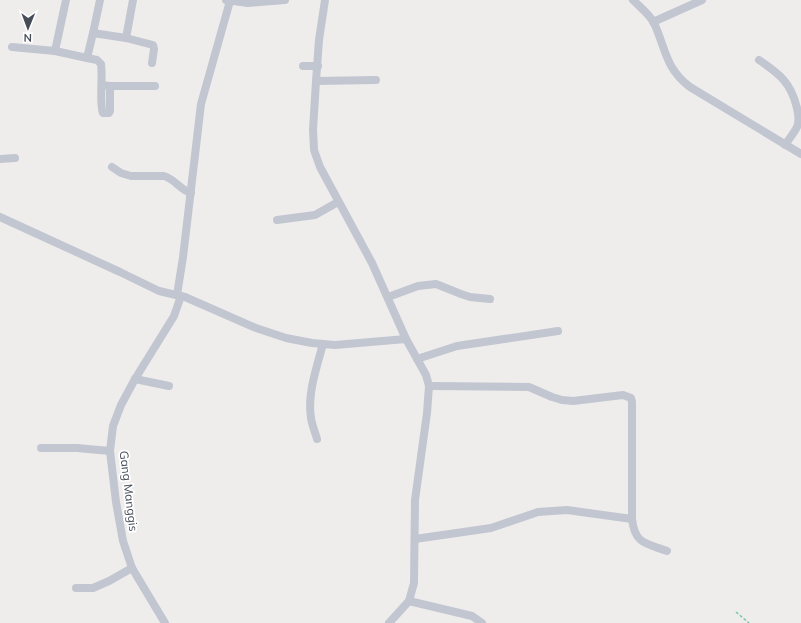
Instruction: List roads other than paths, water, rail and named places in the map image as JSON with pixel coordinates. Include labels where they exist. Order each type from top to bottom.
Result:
[{"type":"street","points":[[55,51],[66,0]]},
{"type":"street","points":[[87,58],[100,0]]},
{"type":"street","points":[[126,38],[133,0]]},
{"type":"street","points":[[227,0],[248,3],[285,0]]},
{"type":"street","name":"Gang Manggis","points":[[165,623],[132,568],[123,541],[116,502],[110,451],[113,426],[121,405],[135,378],[174,316],[179,295],[202,104],[227,0]]},
{"type":"street","points":[[325,0],[319,40],[313,130],[314,150],[320,167],[372,263],[406,339],[426,375],[429,386],[426,421],[415,500],[414,583],[409,600],[389,623]]},
{"type":"street","points":[[633,0],[653,22],[668,62],[681,80],[690,87],[801,154]]},
{"type":"street","points":[[653,22],[702,0]]},
{"type":"street","points":[[93,33],[126,38],[153,45],[154,49],[152,63]]},
{"type":"street","points":[[12,47],[55,51],[97,60],[101,64],[106,86],[155,86]]},
{"type":"street","points":[[759,60],[780,75],[794,96],[798,114],[798,123],[785,145]]},
{"type":"street","points":[[303,66],[318,66]]},
{"type":"street","points":[[316,81],[376,80]]},
{"type":"street","points":[[0,159],[15,158]]},
{"type":"street","points":[[112,167],[121,173],[131,176],[170,177],[183,190],[191,193]]},
{"type":"street","points":[[277,220],[292,219],[314,214],[338,202]]},
{"type":"street","points":[[0,217],[159,291],[179,295],[256,328],[286,338],[312,343],[345,345],[406,339]]},
{"type":"street","points":[[388,297],[418,286],[436,284],[470,297],[490,299]]},
{"type":"street","points":[[417,359],[457,346],[558,331]]},
{"type":"street","points":[[317,439],[311,417],[312,391],[314,377],[323,344]]},
{"type":"street","points":[[135,378],[169,386]]},
{"type":"street","points":[[429,386],[529,387],[552,397],[573,401],[623,395],[631,398],[633,529],[636,537],[642,542],[666,551]]},
{"type":"street","points":[[41,448],[77,448],[110,451]]},
{"type":"street","points":[[415,539],[491,528],[538,512],[567,510],[632,519]]},
{"type":"street","points":[[76,588],[93,588],[132,568]]},
{"type":"street","points":[[409,600],[472,616],[482,623]]}]
